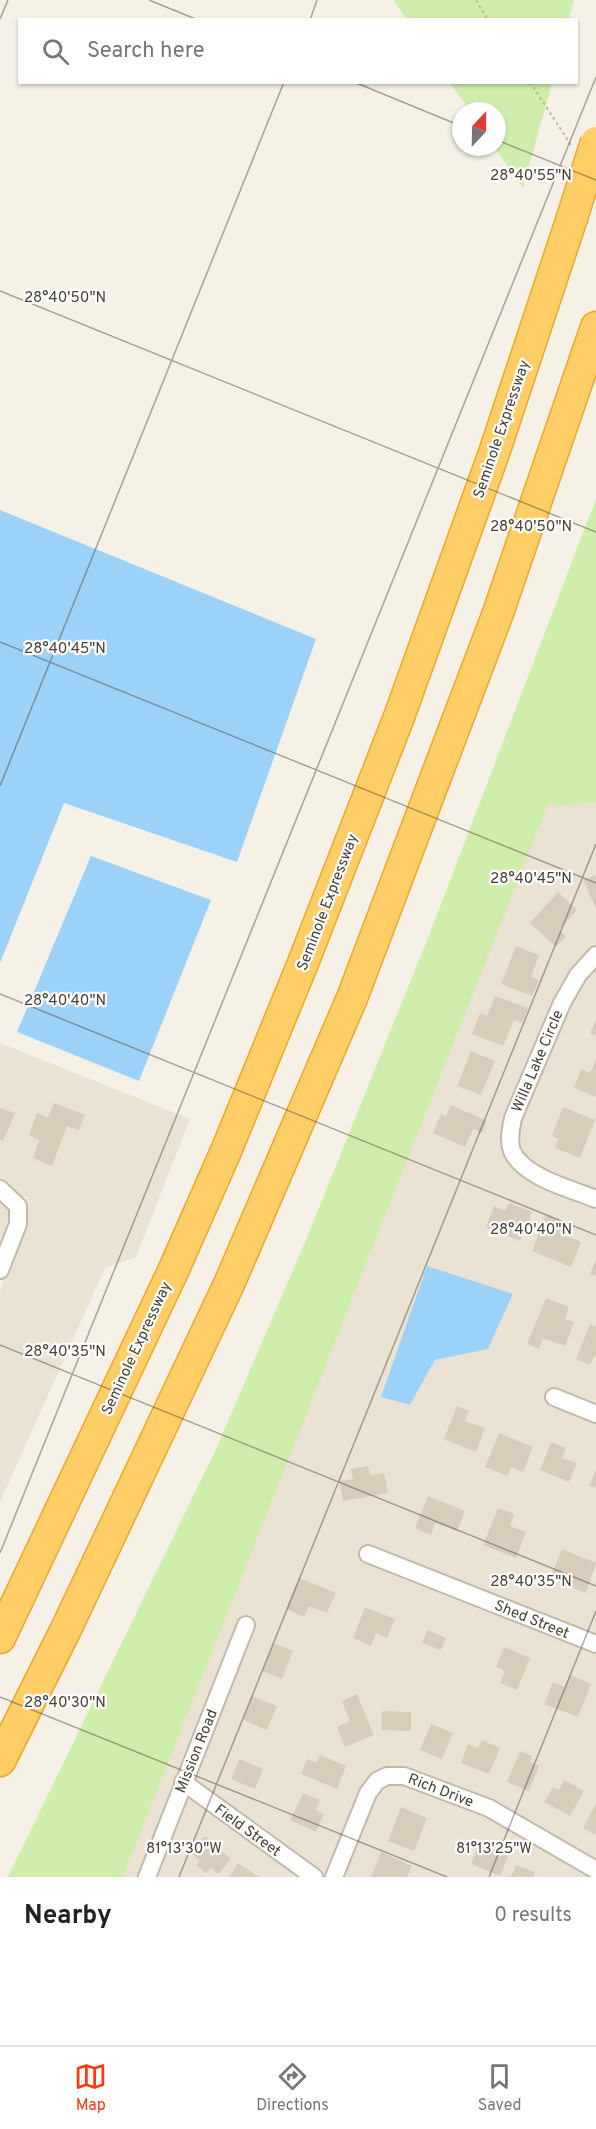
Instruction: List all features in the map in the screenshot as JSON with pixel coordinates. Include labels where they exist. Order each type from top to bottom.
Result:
[{"type":"highway","name":"Seminole Expressway","points":[[0,1638],[174,1269],[226,1151],[303,963],[399,717],[494,453],[571,221],[584,145]]},
{"type":"highway","points":[[0,1761],[67,1627],[224,1295],[352,998],[498,614],[596,327]]},
{"type":"street","name":"Willa Lake Circle","points":[[596,955],[578,975],[562,1003],[513,1118],[511,1132],[511,1149],[519,1162],[537,1176],[596,1199]]},
{"type":"street","points":[[0,1189],[18,1206],[18,1224],[0,1270]]},
{"type":"street","points":[[554,1397],[596,1414]]},
{"type":"street","name":"Shed Street","points":[[368,1554],[596,1644]]},
{"type":"street","name":"Mission Road","points":[[147,1877],[246,1625]]},
{"type":"street","name":"Rich Drive","points":[[334,1877],[368,1792],[376,1781],[387,1776],[404,1776],[489,1808],[596,1870]]},
{"type":"street","name":"Field Street","points":[[183,1782],[314,1877]]},
{"type":"path","points":[[476,0],[487,18]]},
{"type":"path","points":[[532,84],[584,145]]},
{"type":"shaded area","points":[[549,801],[557,806],[596,802],[596,946],[590,950],[505,1153],[514,1169],[533,1183],[596,1208],[596,1405],[551,1387],[545,1402],[596,1423],[596,1636],[365,1544],[358,1559],[596,1653],[596,1860],[493,1801],[407,1768],[388,1768],[385,1769],[326,1876],[192,1779],[255,1620],[242,1614],[173,1784],[139,1877],[123,1877]],"holes":[[[513,1295],[488,1349],[435,1360],[410,1405],[382,1397]]]},
{"type":"shaded area","points":[[596,966],[596,1191],[540,1168],[524,1156],[519,1146],[518,1132],[520,1120],[568,1007],[583,980]]},
{"type":"shaded area","points":[[0,1043],[190,1119],[136,1257],[105,1268],[0,1502],[0,1291],[25,1226],[26,1208],[29,1205],[26,1197],[21,1197],[0,1180]]},
{"type":"shaded area","points":[[0,1199],[11,1210],[11,1223],[0,1251]]},
{"type":"shaded area","points":[[388,1784],[402,1784],[486,1816],[592,1877],[341,1877],[374,1796]]},
{"type":"shaded area","points":[[186,1794],[300,1877],[154,1877]]},
{"type":"green space","points":[[394,0],[574,0],[569,18],[406,18]]},
{"type":"green space","points":[[451,84],[552,84],[523,188],[500,156],[506,156],[506,102],[464,102]]},
{"type":"green space","points":[[596,499],[596,802],[557,806],[549,802],[123,1877],[8,1877],[217,1447],[306,1240],[430,933]]},
{"type":"water","points":[[0,510],[316,639],[237,862],[64,803],[0,963]]},
{"type":"water","points":[[91,856],[211,900],[139,1081],[17,1032]]},
{"type":"water","points":[[427,1266],[513,1294],[488,1349],[435,1360],[410,1405],[381,1397]]},
{"type":"building","points":[[596,875],[596,909],[583,880]]},
{"type":"building","points":[[558,892],[577,910],[559,930],[566,936],[556,947],[530,923]]},
{"type":"building","points":[[516,946],[539,955],[531,977],[539,980],[532,996],[501,984]]},
{"type":"building","points":[[495,996],[528,1008],[522,1023],[514,1020],[503,1046],[472,1034],[480,1013],[487,1016]]},
{"type":"building","points":[[596,1019],[596,1036],[590,1033]]},
{"type":"building","points":[[471,1051],[495,1061],[481,1095],[457,1086]]},
{"type":"building","points":[[596,1058],[596,1097],[574,1088],[581,1069],[590,1073]]},
{"type":"building","points":[[54,1103],[85,1115],[79,1130],[67,1126],[52,1166],[33,1158],[39,1140],[29,1136],[37,1113],[48,1118]]},
{"type":"building","points":[[451,1105],[487,1121],[482,1133],[473,1129],[465,1147],[433,1133],[441,1114],[446,1116]]},
{"type":"building","points":[[563,1107],[595,1120],[580,1158],[555,1148],[558,1139],[552,1136]]},
{"type":"building","points":[[0,1108],[15,1113],[3,1141],[0,1140]]},
{"type":"building","points":[[509,1203],[532,1212],[520,1241],[486,1227],[494,1206],[505,1211]]},
{"type":"building","points":[[546,1215],[563,1222],[559,1233],[581,1242],[571,1267],[532,1251]]},
{"type":"building","points":[[596,1259],[596,1276],[590,1274]]},
{"type":"building","points":[[546,1298],[569,1307],[565,1319],[574,1322],[565,1346],[543,1338],[539,1349],[527,1344]]},
{"type":"building","points":[[590,1324],[596,1327],[596,1357],[594,1356],[590,1365],[576,1359]]},
{"type":"building","points":[[457,1406],[469,1411],[465,1421],[485,1428],[476,1452],[444,1439]]},
{"type":"building","points":[[499,1433],[533,1447],[523,1472],[511,1467],[507,1476],[485,1467]]},
{"type":"building","points":[[551,1442],[566,1448],[562,1458],[577,1463],[569,1482],[540,1470]]},
{"type":"building","points":[[368,1466],[370,1475],[384,1473],[388,1493],[343,1501],[339,1481],[353,1479],[351,1469]]},
{"type":"building","points":[[596,1470],[596,1488],[589,1486]]},
{"type":"building","points":[[428,1496],[465,1511],[457,1531],[435,1523],[431,1535],[415,1528]]},
{"type":"building","points":[[498,1508],[514,1514],[510,1526],[526,1532],[516,1558],[483,1545]]},
{"type":"building","points":[[562,1549],[596,1563],[586,1593],[550,1579]]},
{"type":"building","points":[[299,1578],[336,1593],[327,1613],[309,1606],[304,1617],[286,1609]]},
{"type":"building","points":[[365,1607],[395,1619],[387,1638],[376,1633],[371,1646],[353,1638]]},
{"type":"building","points":[[428,1630],[446,1638],[441,1650],[422,1643]]},
{"type":"building","points":[[274,1643],[293,1651],[282,1679],[262,1671]]},
{"type":"building","points":[[504,1647],[530,1658],[517,1690],[500,1683],[505,1671],[496,1667]]},
{"type":"building","points":[[570,1675],[591,1684],[578,1717],[544,1704],[553,1682],[565,1687]]},
{"type":"building","points":[[357,1694],[374,1735],[345,1747],[337,1727],[350,1721],[342,1701]]},
{"type":"building","points":[[252,1696],[277,1706],[267,1730],[243,1720]]},
{"type":"building","points":[[382,1711],[411,1712],[411,1731],[381,1730]]},
{"type":"building","points":[[431,1724],[453,1733],[442,1759],[420,1750]]},
{"type":"building","points":[[482,1740],[500,1748],[489,1774],[461,1763],[468,1744],[478,1748]]},
{"type":"building","points":[[520,1751],[532,1756],[530,1762],[539,1766],[529,1791],[507,1782]]},
{"type":"building","points":[[320,1755],[346,1766],[337,1789],[301,1774],[307,1759],[316,1763]]},
{"type":"building","points":[[239,1759],[263,1769],[255,1789],[231,1779]]},
{"type":"building","points":[[564,1780],[584,1791],[570,1816],[544,1802],[553,1787],[559,1790]]},
{"type":"building","points":[[303,1793],[320,1800],[316,1810],[324,1814],[316,1832],[290,1820]]},
{"type":"building","points":[[596,1803],[596,1835],[583,1828]]},
{"type":"building","points":[[401,1807],[427,1818],[414,1851],[388,1841]]},
{"type":"building","points":[[205,1836],[231,1859],[218,1874],[211,1868],[206,1873],[196,1865],[200,1861],[190,1852]]},
{"type":"building","points":[[479,1844],[508,1856],[500,1876],[471,1864]]},
{"type":"building","points":[[381,1852],[412,1866],[407,1877],[371,1877]]},
{"type":"building","points":[[238,1863],[259,1877],[229,1877]]},
{"type":"building","points":[[516,1865],[535,1872],[533,1877],[511,1877]]}]
